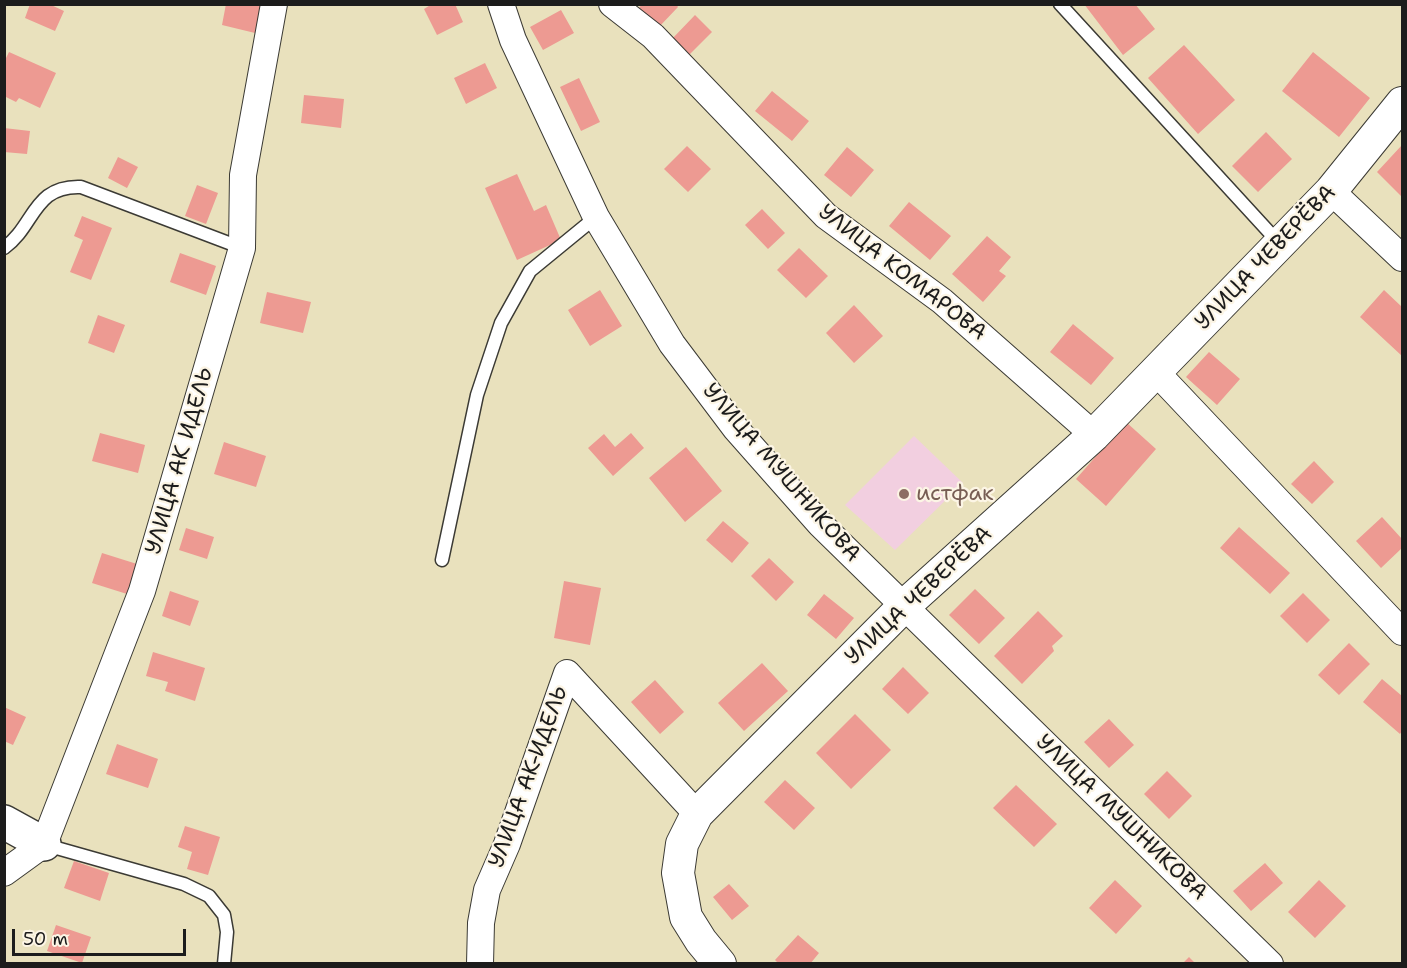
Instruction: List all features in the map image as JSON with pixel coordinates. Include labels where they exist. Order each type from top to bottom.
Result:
[{"type":"main road","points":[[4,822],[44,844]]},
{"type":"street","name":"УЛИЦА МУШНИКОВА","points":[[501,4],[513,40],[596,217],[672,344],[736,429],[820,524],[1270,963]]},
{"type":"street","name":"УЛИЦА КОМАРОВА","points":[[612,4],[653,36],[826,216],[942,301],[1094,435]]},
{"type":"street","name":"УЛИЦА АК ИДЕЛЬ","points":[[44,844],[142,591],[242,248],[243,175],[273,11]]},
{"type":"street","name":"УЛИЦА ЧЕВЕРЁВА","points":[[720,963],[686,917],[678,873],[682,844],[697,814],[904,606],[1094,435],[1331,191],[1402,103]]},
{"type":"street","points":[[1331,191],[1402,258]]},
{"type":"street","points":[[1156,372],[1402,632]]},
{"type":"street","name":"УЛИЦА АК-ИДЕЛЬ","points":[[480,963],[481,923],[487,890],[507,844],[567,673],[697,814]]},
{"type":"street","points":[[4,873],[44,844]]},
{"type":"lane","points":[[1060,4],[1280,244]]},
{"type":"lane","points":[[4,248],[13,240],[45,197],[54,191],[70,186],[81,187],[242,248]]},
{"type":"lane","points":[[442,560],[477,395],[501,323],[530,271],[596,217]]},
{"type":"lane","points":[[44,844],[184,884],[210,896],[224,915],[227,932],[224,963]]},
{"type":"shaded area","name":"истфак","points":[[914,436],[963,483],[895,550],[845,505]]},
{"type":"building","points":[[30,4],[49,4],[64,11],[55,31],[25,18]]},
{"type":"building","points":[[226,4],[261,4],[255,33],[222,25]]},
{"type":"building","points":[[432,4],[455,4],[463,22],[437,35],[424,9]]},
{"type":"building","points":[[642,4],[676,4],[678,7],[659,27],[639,8]]},
{"type":"building","points":[[1084,4],[1135,4],[1155,29],[1123,55]]},
{"type":"building","points":[[561,10],[574,33],[543,50],[530,27]]},
{"type":"building","points":[[695,15],[712,32],[688,56],[671,40]]},
{"type":"building","points":[[1184,45],[1235,100],[1198,134],[1148,78]]},
{"type":"building","points":[[9,52],[56,73],[40,108],[19,98],[16,102],[4,96],[4,62]]},
{"type":"building","points":[[1313,52],[1370,98],[1339,137],[1282,91]]},
{"type":"building","points":[[485,63],[497,88],[466,104],[454,78]]},
{"type":"building","points":[[579,78],[600,122],[581,131],[560,87]]},
{"type":"building","points":[[772,91],[809,121],[792,141],[755,111]]},
{"type":"building","points":[[304,95],[344,99],[341,128],[301,123]]},
{"type":"building","points":[[4,128],[30,131],[27,154],[4,152]]},
{"type":"building","points":[[1266,132],[1292,159],[1258,192],[1232,166]]},
{"type":"building","points":[[1402,145],[1402,197],[1377,172]]},
{"type":"building","points":[[687,146],[711,169],[688,192],[664,169]]},
{"type":"building","points":[[847,147],[874,170],[851,197],[824,175]]},
{"type":"building","points":[[118,157],[138,167],[127,188],[108,178]]},
{"type":"building","points":[[517,174],[534,211],[546,205],[561,240],[517,260],[485,188]]},
{"type":"building","points":[[197,185],[218,193],[206,224],[185,216]]},
{"type":"building","points":[[909,202],[951,236],[930,260],[889,226]]},
{"type":"building","points":[[762,209],[785,233],[768,249],[745,225]]},
{"type":"building","points":[[82,216],[112,228],[91,280],[70,272],[83,240],[74,236]]},
{"type":"building","points":[[987,236],[1011,257],[999,271],[1006,276],[983,302],[952,274]]},
{"type":"building","points":[[799,248],[828,276],[806,298],[777,270]]},
{"type":"building","points":[[180,253],[216,266],[206,295],[170,282]]},
{"type":"building","points":[[600,290],[622,326],[590,346],[568,310]]},
{"type":"building","points":[[1384,290],[1402,307],[1402,356],[1360,317]]},
{"type":"building","points":[[267,292],[311,302],[303,333],[260,323]]},
{"type":"building","points":[[854,305],[883,336],[854,363],[826,333]]},
{"type":"building","points":[[98,315],[125,325],[114,353],[88,343]]},
{"type":"building","points":[[1073,324],[1114,358],[1091,385],[1050,352]]},
{"type":"building","points":[[1209,352],[1240,379],[1217,405],[1186,377]]},
{"type":"building","points":[[1126,422],[1156,449],[1106,506],[1076,479]]},
{"type":"building","points":[[100,433],[145,445],[138,473],[92,461]]},
{"type":"building","points":[[631,433],[644,448],[613,476],[588,448],[604,434],[615,447]]},
{"type":"building","points":[[224,442],[266,456],[256,487],[214,474]]},
{"type":"building","points":[[686,447],[722,491],[685,522],[649,478]]},
{"type":"building","points":[[1314,461],[1334,482],[1312,504],[1291,484]]},
{"type":"building","points":[[1382,517],[1402,539],[1402,548],[1381,568],[1356,541]]},
{"type":"building","points":[[723,521],[749,543],[732,563],[706,540]]},
{"type":"building","points":[[1239,527],[1290,573],[1270,594],[1220,548]]},
{"type":"building","points":[[186,528],[214,537],[207,559],[179,550]]},
{"type":"building","points":[[102,553],[137,564],[127,594],[92,583]]},
{"type":"building","points":[[769,558],[794,582],[776,601],[751,576]]},
{"type":"building","points":[[564,581],[601,588],[590,645],[554,638]]},
{"type":"building","points":[[975,589],[1005,618],[979,644],[949,615]]},
{"type":"building","points":[[170,591],[199,601],[190,626],[162,616]]},
{"type":"building","points":[[1303,593],[1330,620],[1307,643],[1280,616]]},
{"type":"building","points":[[824,594],[854,618],[836,639],[807,615]]},
{"type":"building","points":[[1038,611],[1063,636],[1052,646],[1054,651],[1022,684],[994,656]]},
{"type":"building","points":[[1349,643],[1370,664],[1339,695],[1318,675]]},
{"type":"building","points":[[153,652],[205,668],[195,701],[165,691],[168,682],[146,676]]},
{"type":"building","points":[[762,663],[788,691],[744,731],[718,703]]},
{"type":"building","points":[[903,667],[929,693],[908,714],[882,689]]},
{"type":"building","points":[[1382,679],[1402,696],[1402,731],[1400,734],[1363,702]]},
{"type":"building","points":[[655,680],[684,712],[660,734],[631,702]]},
{"type":"building","points":[[4,707],[26,717],[13,745],[4,741]]},
{"type":"building","points":[[855,714],[891,750],[851,789],[816,753]]},
{"type":"building","points":[[1109,719],[1134,745],[1109,768],[1084,742]]},
{"type":"building","points":[[117,744],[158,759],[148,788],[106,774]]},
{"type":"building","points":[[1167,771],[1192,796],[1169,819],[1144,794]]},
{"type":"building","points":[[785,780],[815,808],[794,830],[764,802]]},
{"type":"building","points":[[1016,785],[1057,824],[1034,847],[993,808]]},
{"type":"building","points":[[185,826],[220,837],[208,875],[187,869],[192,852],[178,847]]},
{"type":"building","points":[[74,861],[109,873],[100,901],[64,888]]},
{"type":"building","points":[[1265,863],[1283,883],[1251,911],[1233,891]]},
{"type":"building","points":[[1115,880],[1142,906],[1116,934],[1089,908]]},
{"type":"building","points":[[1319,880],[1346,906],[1315,938],[1288,912]]},
{"type":"building","points":[[729,884],[749,906],[732,920],[713,897]]},
{"type":"building","points":[[56,925],[91,937],[82,963],[47,951]]},
{"type":"building","points":[[798,935],[819,953],[810,964],[779,964],[775,960]]},
{"type":"building","points":[[1189,957],[1196,964],[1182,964]]},
{"type":"place","name":"истфак","points":[[904,494]]}]
